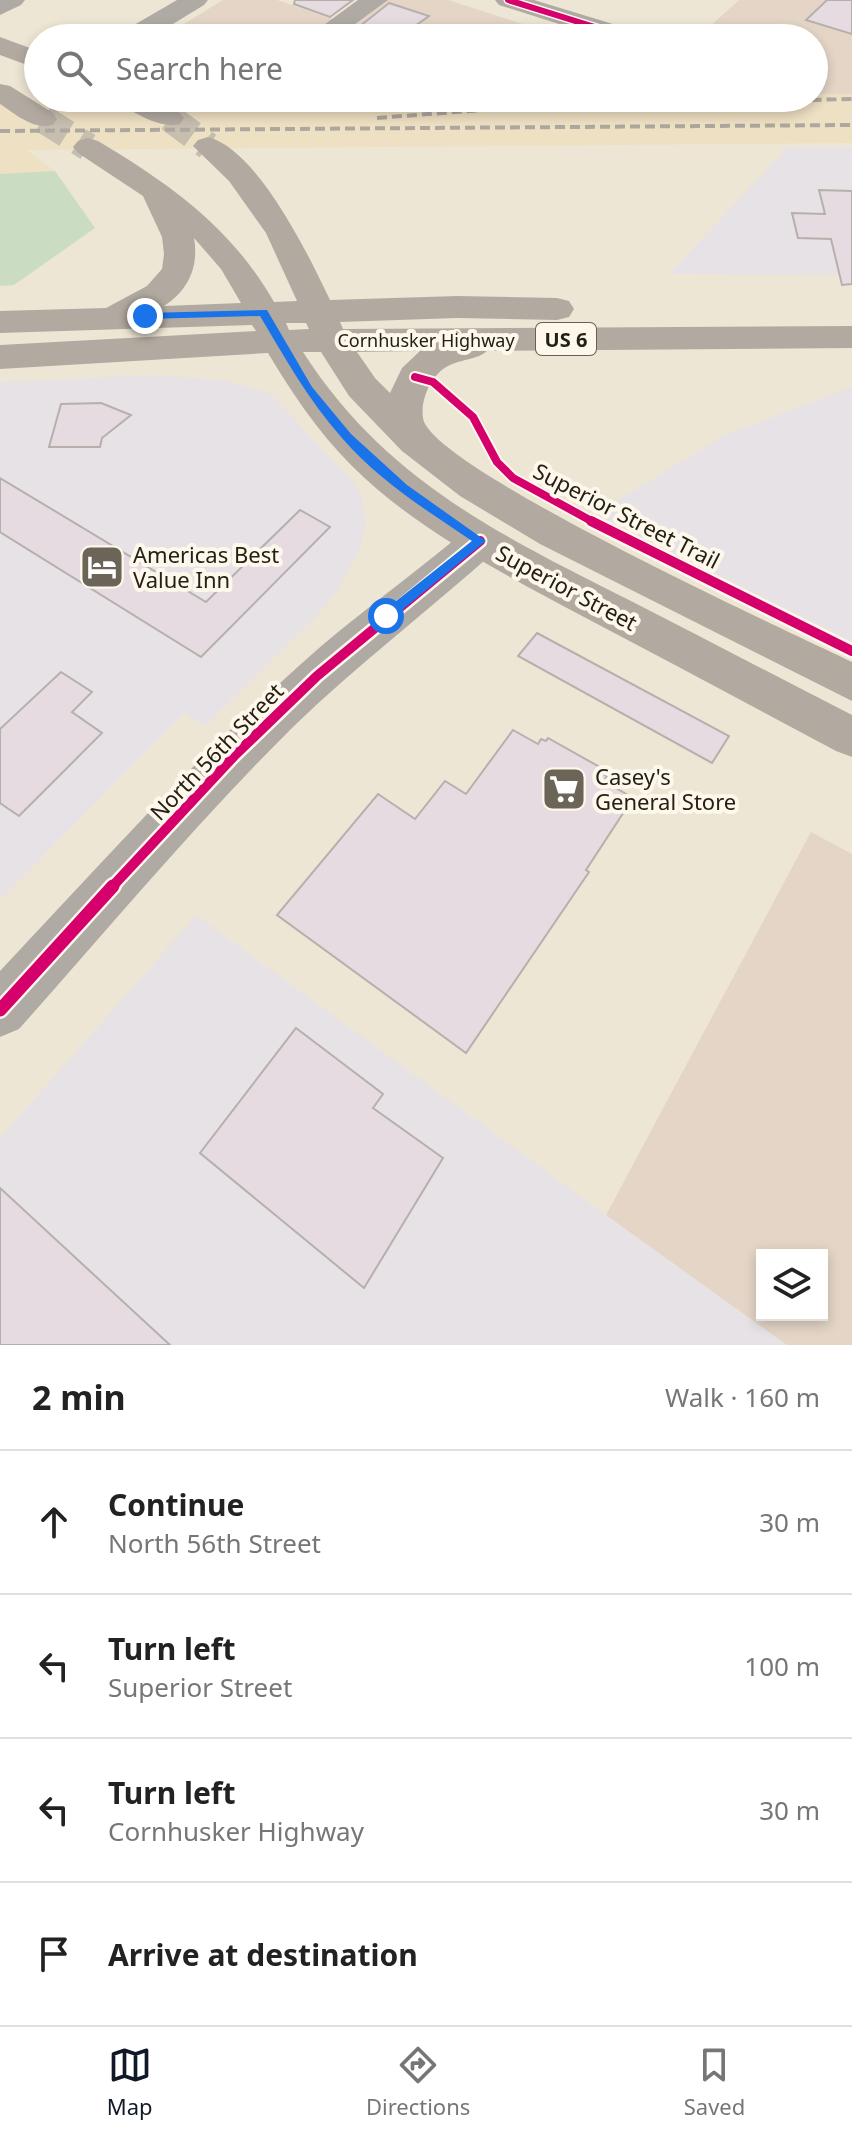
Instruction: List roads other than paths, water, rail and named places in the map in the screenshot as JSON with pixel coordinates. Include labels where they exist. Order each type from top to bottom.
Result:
[{"type":"main road","points":[[0,45],[24,55]]},
{"type":"main road","points":[[0,92],[24,107]]},
{"type":"main road","points":[[32,112],[43,119]]},
{"type":"main road","points":[[157,112],[170,118]]},
{"type":"main road","name":"Superior Street","points":[[208,146],[240,175],[263,203],[282,233],[324,326],[362,387],[415,442],[474,486],[554,533],[852,683]]},
{"type":"main road","name":"Superior Street","points":[[88,147],[149,186],[188,215],[212,238],[228,257],[308,389],[347,437],[403,488],[480,541],[852,737]]},
{"type":"main road","points":[[105,318],[148,300],[172,281],[179,269],[181,244],[168,213],[149,186]]},
{"type":"main road","name":"Cornhusker Highway","points":[[324,326],[457,307],[579,310],[852,307]]},
{"type":"main road","name":"Cornhusker Highway","points":[[0,322],[105,318],[271,327],[324,326],[503,339],[852,337]]},
{"type":"main road","name":"Cornhusker Highway","points":[[0,357],[271,327]]},
{"type":"main road","points":[[415,442],[404,418],[405,405],[411,384],[423,366],[445,353],[503,339]]},
{"type":"street","points":[[0,7],[12,0]]},
{"type":"street","points":[[155,24],[195,0]]},
{"type":"street","points":[[340,24],[375,0]]},
{"type":"street","points":[[508,0],[547,5],[595,24]]},
{"type":"street","name":"North 56th Street","points":[[0,1010],[279,713],[386,616],[480,541]]},
{"type":"tunnel","points":[[170,118],[208,146]]},
{"type":"tunnel","points":[[43,119],[88,147]]},
{"type":"railway","points":[[828,100],[852,99]]},
{"type":"railway","points":[[377,118],[456,112]]},
{"type":"railway","points":[[0,131],[852,125]]},
{"type":"place","name":"Americas Best Value Inn","points":[[102,567]]},
{"type":"place","name":"Casey's General Store","points":[[564,789]]}]
